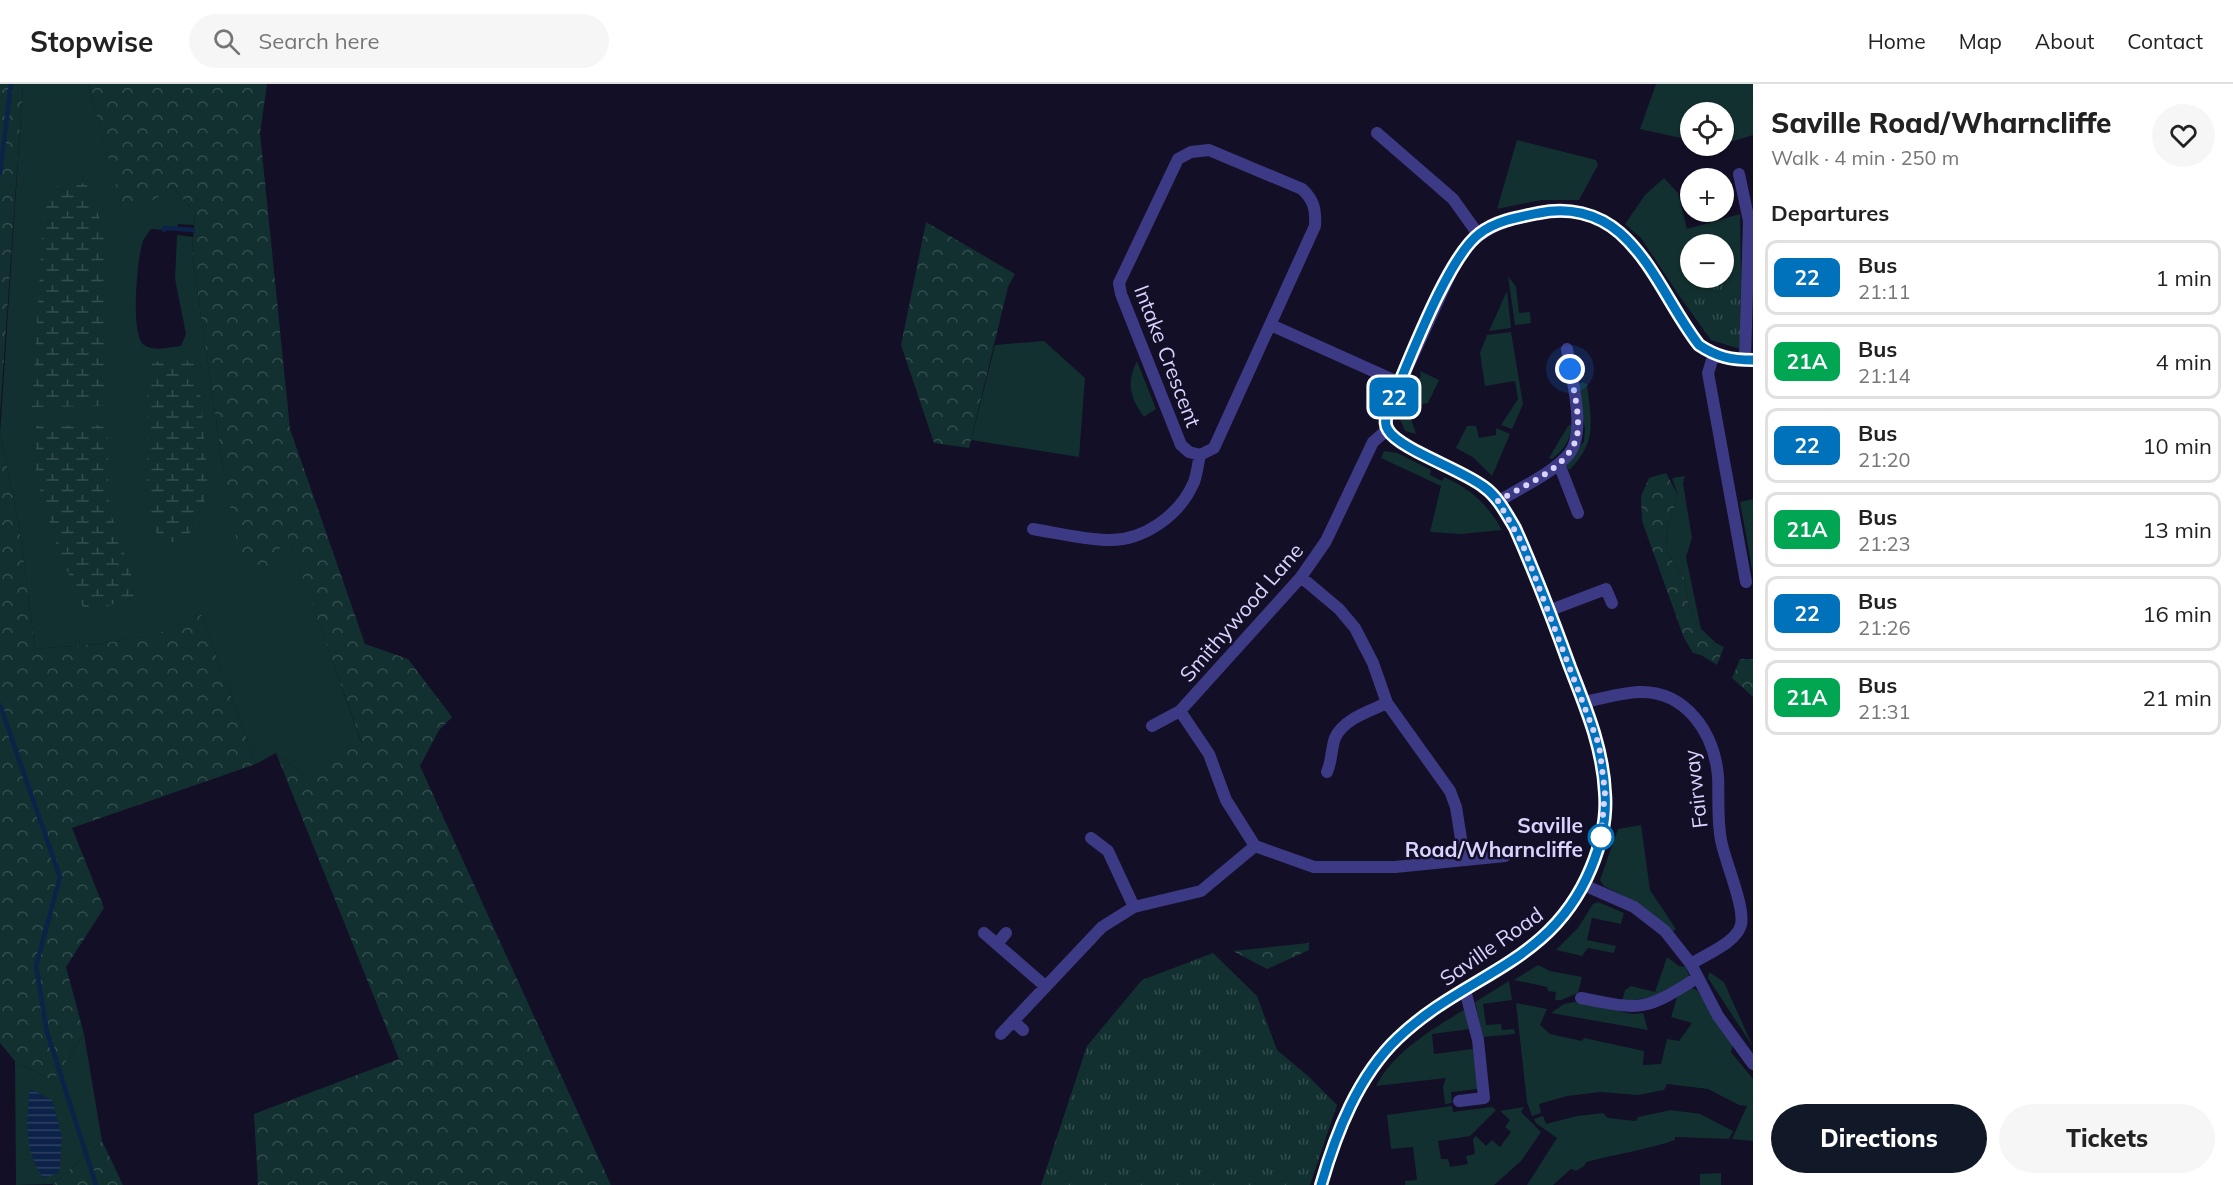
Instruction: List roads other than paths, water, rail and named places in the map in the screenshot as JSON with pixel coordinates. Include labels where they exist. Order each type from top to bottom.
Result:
[{"type":"street","points":[[1377,133],[1453,199],[1478,234]]},
{"type":"street","name":"Intake Crescent","points":[[1209,150],[1302,189],[1311,198],[1316,212],[1315,226],[1214,448],[1200,454],[1189,452],[1180,445],[1121,294],[1119,283],[1178,159],[1191,152],[1209,150]]},
{"type":"street","points":[[1388,430],[1385,422],[1387,412],[1462,250],[1478,234],[1490,227],[1527,215],[1556,210],[1580,212],[1605,222],[1632,245],[1699,345],[1713,354],[1728,359],[1749,360],[1749,221],[1739,174]]},
{"type":"street","points":[[1271,325],[1400,382]]},
{"type":"street","points":[[1498,501],[1559,464],[1570,453],[1578,426],[1575,369],[1567,349]]},
{"type":"street","points":[[1713,354],[1708,373],[1746,582]]},
{"type":"street","name":"Saville Road","points":[[1321,1185],[1346,1116],[1379,1059],[1396,1039],[1419,1019],[1551,932],[1570,910],[1584,885],[1596,856],[1605,820],[1605,792],[1599,745],[1515,528],[1498,501],[1477,481],[1401,442],[1388,430]]},
{"type":"street","name":"Smithywood Lane","points":[[1152,726],[1180,711],[1301,577],[1326,541],[1373,442],[1388,430]]},
{"type":"street","name":"Intake Crescent","points":[[1033,529],[1107,540],[1129,538],[1149,531],[1184,501],[1194,481],[1200,454]]},
{"type":"street","points":[[1559,464],[1578,513]]},
{"type":"street","points":[[1301,577],[1340,609],[1355,628],[1373,663],[1387,703],[1450,791],[1456,807],[1464,858]]},
{"type":"street","points":[[1548,610],[1606,589],[1612,603]]},
{"type":"street","name":"Fairway","points":[[1584,702],[1637,692],[1652,693],[1666,697],[1690,712],[1708,736],[1718,776],[1720,837],[1727,870],[1741,911],[1740,926],[1731,939],[1691,964]]},
{"type":"street","points":[[1327,772],[1337,759],[1335,738],[1344,726],[1387,703]]},
{"type":"street","points":[[1180,711],[1209,754],[1226,800],[1255,846],[1314,867],[1395,867],[1464,858],[1505,856]]},
{"type":"street","points":[[1091,838],[1111,847],[1134,907]]},
{"type":"street","points":[[1000,1035],[1102,927],[1134,907],[1201,891],[1255,846]]},
{"type":"street","points":[[1584,885],[1634,907],[1665,931],[1691,964],[1718,1016],[1753,1064]]},
{"type":"street","points":[[984,933],[1045,986]]},
{"type":"street","points":[[997,944],[1006,933]]},
{"type":"street","points":[[1581,998],[1626,1007],[1643,1007],[1657,1002],[1697,978]]},
{"type":"street","points":[[1459,1101],[1484,1098],[1478,1040],[1465,990]]},
{"type":"street","points":[[1013,1021],[1023,1030]]},
{"type":"water","points":[[30,1089],[52,1100],[62,1137],[59,1173],[43,1178],[29,1146]]},
{"type":"waterway","points":[[0,173],[11,84]]},
{"type":"waterway","points":[[164,230],[165,228],[193,230]]},
{"type":"waterway","points":[[0,705],[60,877],[36,966],[47,1032],[96,1185]]},
{"type":"place","name":"Saville Road/Wharncliffe","points":[[1601,837]]}]
